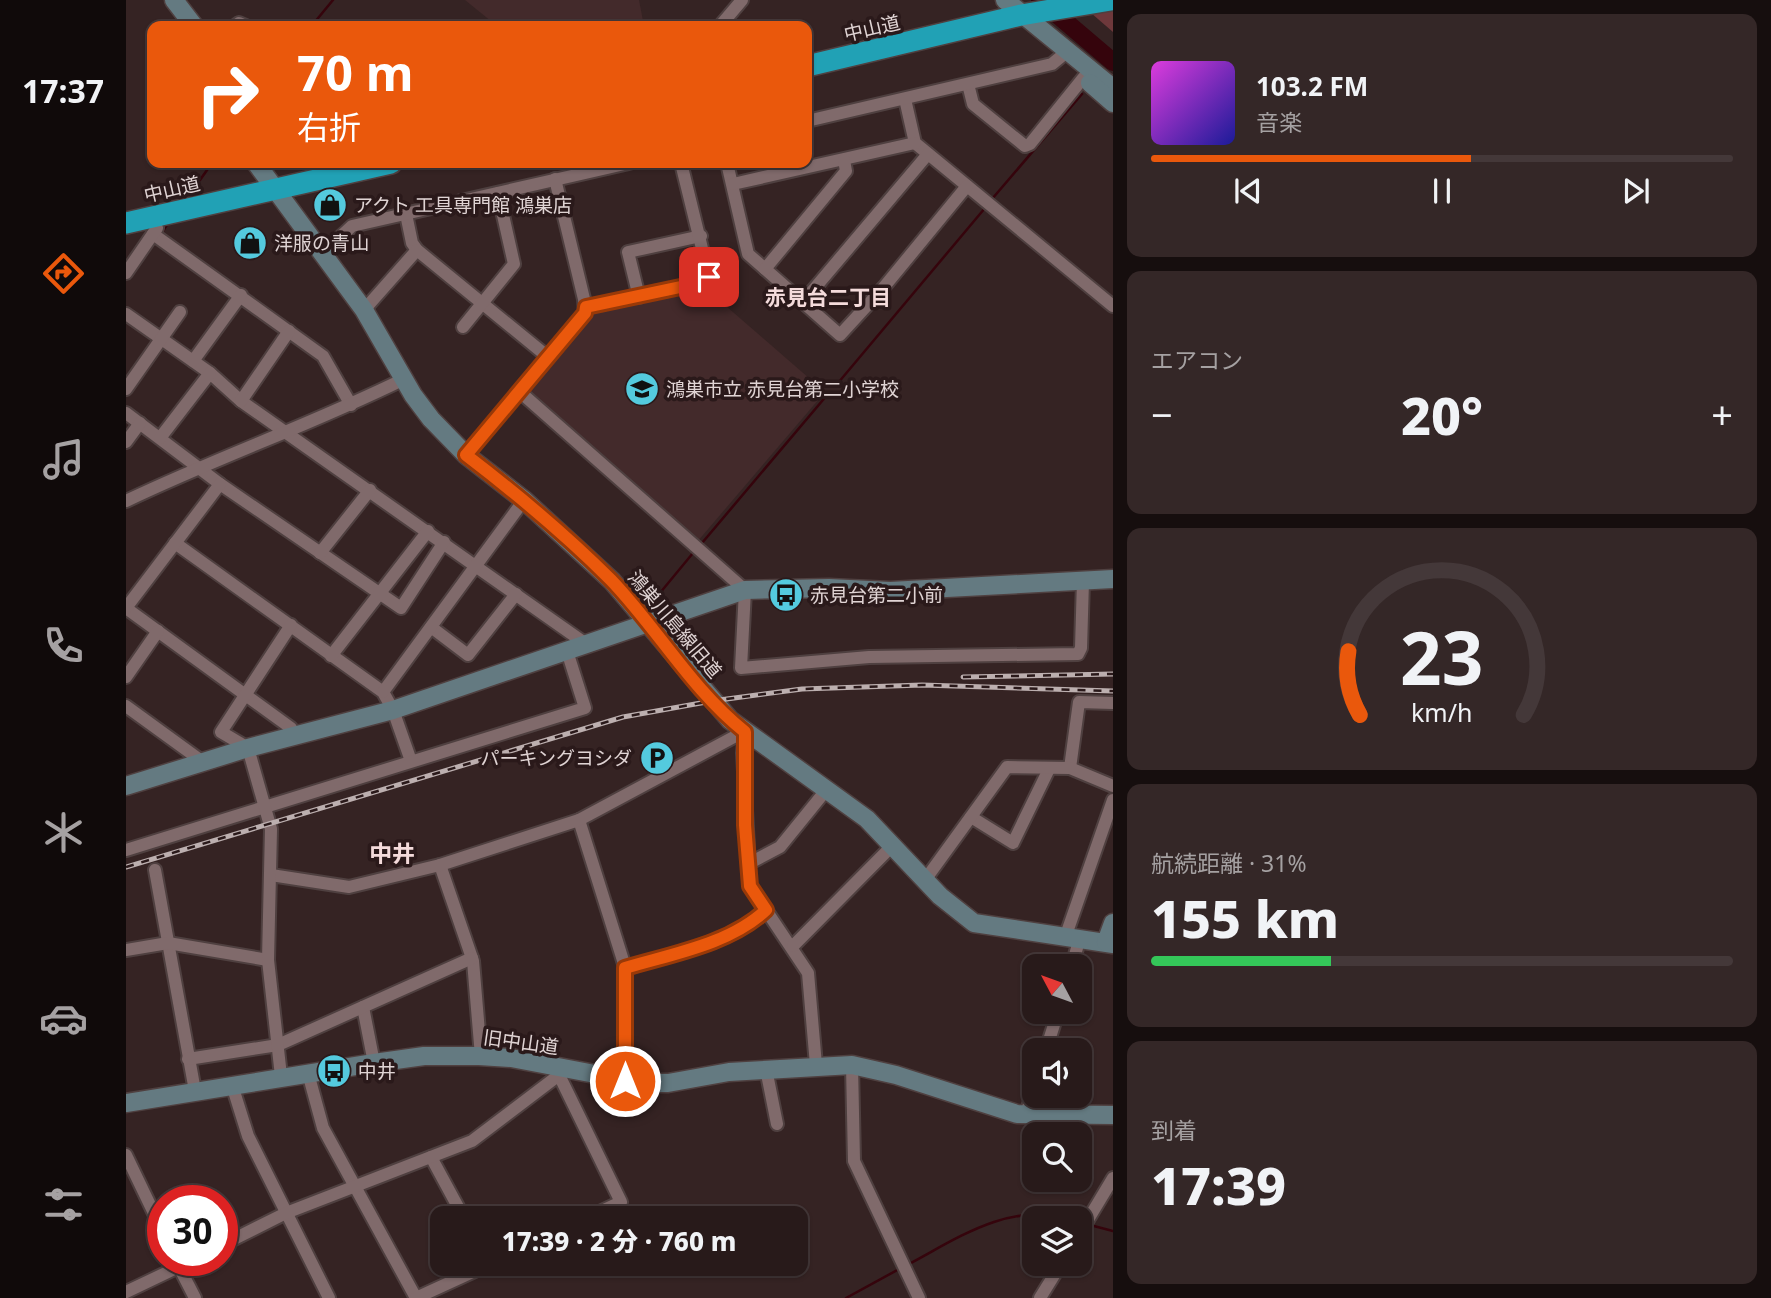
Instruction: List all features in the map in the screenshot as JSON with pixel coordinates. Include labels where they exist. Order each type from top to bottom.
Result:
[{"type":"highway","name":"中山道","points":[[812,53],[1023,6],[1066,7],[1111,0]]},
{"type":"highway","name":"中山道","points":[[812,65],[1023,6]]},
{"type":"highway","name":"中山道","points":[[126,212],[265,176],[307,168]]},
{"type":"highway","name":"中山道","points":[[126,223],[163,215],[265,176],[343,168]]},
{"type":"street","points":[[724,21],[742,0]]},
{"type":"street","points":[[180,3],[191,21]]},
{"type":"street","points":[[1023,6],[1084,77],[1113,103]]},
{"type":"street","points":[[812,120],[1052,64],[1065,54]]},
{"type":"street","points":[[1065,54],[1113,88]]},
{"type":"street","points":[[968,84],[973,104],[1025,146],[1030,144],[1084,77]]},
{"type":"street","points":[[905,99],[915,143],[1113,306]]},
{"type":"street","points":[[812,167],[915,143]]},
{"type":"street","points":[[803,302],[928,153]]},
{"type":"street","points":[[765,269],[846,171],[844,160]]},
{"type":"street","points":[[323,253],[348,228],[606,168]]},
{"type":"street","points":[[586,307],[704,282],[709,277],[682,168]]},
{"type":"street","points":[[728,168],[748,254],[840,335],[884,287],[967,186]]},
{"type":"street","points":[[733,184],[807,168]]},
{"type":"street","name":"鴻巣川島線旧道","points":[[265,176],[365,310],[404,379],[431,419],[466,455],[524,500],[612,581],[712,701],[745,732],[867,820],[940,896],[974,923],[1109,943]]},
{"type":"street","points":[[466,455],[585,313],[586,307],[555,179]]},
{"type":"street","points":[[463,327],[514,264],[498,193]]},
{"type":"street","points":[[406,214],[412,243],[417,250],[548,358]]},
{"type":"street","points":[[126,273],[163,215]]},
{"type":"street","points":[[153,234],[323,356],[351,405]]},
{"type":"street","points":[[639,297],[628,252],[701,236]]},
{"type":"street","points":[[365,310],[417,250]]},
{"type":"street","points":[[193,361],[241,295]]},
{"type":"street","points":[[126,389],[180,312]]},
{"type":"street","points":[[126,314],[209,373],[241,401],[586,644]]},
{"type":"street","points":[[241,401],[289,331]]},
{"type":"street","points":[[160,438],[209,373]]},
{"type":"street","points":[[126,501],[197,467],[351,405],[404,379]]},
{"type":"street","points":[[519,391],[746,590]]},
{"type":"street","points":[[126,413],[220,484],[379,596],[401,608],[444,542]]},
{"type":"street","points":[[126,442],[140,423]]},
{"type":"street","points":[[220,484],[126,608],[291,728],[293,736]]},
{"type":"street","points":[[320,554],[370,490]]},
{"type":"street","points":[[383,692],[524,500]]},
{"type":"street","points":[[331,656],[428,531]]},
{"type":"street","points":[[176,543],[383,692],[393,710],[411,761]]},
{"type":"street","points":[[126,786],[248,748],[393,710],[746,590],[829,588],[890,591],[1113,579]]},
{"type":"street","points":[[746,590],[741,668],[869,657],[1077,654],[1081,648],[1083,581]]},
{"type":"street","points":[[430,627],[468,655],[516,594]]},
{"type":"street","points":[[281,1076],[268,960],[271,829],[248,748],[221,732],[291,625]]},
{"type":"street","points":[[126,677],[158,631]]},
{"type":"street","points":[[126,850],[585,708],[567,651]]},
{"type":"street","points":[[1070,768],[1079,702],[1113,703]]},
{"type":"street","points":[[126,706],[203,762]]},
{"type":"street","points":[[271,875],[349,887],[440,865],[579,820],[745,732]]},
{"type":"street","points":[[745,732],[743,753],[750,886],[793,946],[808,973],[816,1065]]},
{"type":"street","points":[[925,880],[1007,767],[1070,768],[1113,786]]},
{"type":"street","points":[[971,817],[1013,844],[1049,769]]},
{"type":"street","points":[[748,864],[780,846],[827,789]]},
{"type":"street","points":[[1072,954],[1073,936],[1113,800]]},
{"type":"street","points":[[579,820],[625,968],[625,1081]]},
{"type":"street","points":[[793,946],[893,845]]},
{"type":"street","points":[[440,865],[472,958],[481,1056]]},
{"type":"street","points":[[155,870],[195,1091]]},
{"type":"street","points":[[625,968],[691,948],[750,925],[766,910]]},
{"type":"street","points":[[1109,943],[1113,923]]},
{"type":"street","points":[[126,950],[168,943],[268,960]]},
{"type":"street","points":[[188,1059],[278,1045],[472,958]]},
{"type":"street","points":[[363,1007],[374,1063]]},
{"type":"street","name":"旧中山道","points":[[126,1103],[281,1076],[424,1056],[481,1056],[511,1058],[559,1072],[625,1081],[668,1083],[766,1069],[852,1065],[1026,1115],[1113,1115]]},
{"type":"street","points":[[852,1065],[854,1161],[919,1298]]},
{"type":"street","points":[[766,1069],[777,1124]]},
{"type":"street","points":[[238,1237],[286,1213],[472,1141],[559,1072],[621,1202],[612,1206]]},
{"type":"street","points":[[308,1073],[323,1128],[416,1298],[463,1276]]},
{"type":"street","points":[[232,1085],[248,1136],[329,1298]]},
{"type":"street","points":[[1026,1115],[1028,1108]]},
{"type":"street","points":[[126,1155],[147,1199]]},
{"type":"street","points":[[431,1157],[458,1206]]},
{"type":"street","points":[[1092,1212],[1112,1182]]},
{"type":"street","points":[[126,1292],[156,1276]]},
{"type":"street","points":[[184,1276],[195,1298]]},
{"type":"street","points":[[1040,1298],[1054,1276]]},
{"type":"shaded area","points":[[465,0],[639,0],[643,21],[491,21]]},
{"type":"shaded area","points":[[1113,9],[1113,32],[1091,13]]},
{"type":"shaded area","points":[[704,287],[825,392],[697,542],[528,393],[528,388],[591,313]]},
{"type":"waterway","points":[[316,21],[333,0]]},
{"type":"waterway","points":[[1040,0],[1113,62]]},
{"type":"waterway","points":[[992,199],[1082,94]]},
{"type":"waterway","points":[[200,180],[208,168]]},
{"type":"waterway","points":[[838,383],[985,208]]},
{"type":"waterway","points":[[163,231],[168,223]]},
{"type":"waterway","points":[[148,251],[153,244]]},
{"type":"waterway","points":[[702,543],[828,394]]},
{"type":"waterway","points":[[650,605],[693,553]]},
{"type":"waterway","points":[[907,1265],[982,1226],[1022,1216]]},
{"type":"waterway","points":[[1092,1226],[1113,1231]]},
{"type":"waterway","points":[[846,1298],[901,1268]]},
{"type":"railway","points":[[963,677],[1113,674]]},
{"type":"railway","points":[[126,867],[623,717],[712,701],[802,689],[922,685],[1113,691]]},
{"type":"place","name":"アクト 工具専門館 鴻巣店","points":[[330,205]]},
{"type":"place","name":"洋服の青山","points":[[250,243]]},
{"type":"place","name":"鴻巣市立 赤見台第二小学校","points":[[642,389]]},
{"type":"place","name":"赤見台第二小前","points":[[786,595]]},
{"type":"place","name":"パーキングヨシダ","points":[[657,758]]},
{"type":"place","name":"中井","points":[[334,1071]]},
{"type":"district","name":"赤見台二丁目","points":[[828,298]]},
{"type":"district","name":"中井","points":[[392,854]]},
{"type":"route","points":[[625,1081],[625,968],[691,948],[750,925],[766,910],[750,886],[745,825],[745,732],[712,701],[612,581],[524,500],[466,455],[585,313],[586,307],[704,282],[709,277]]}]
